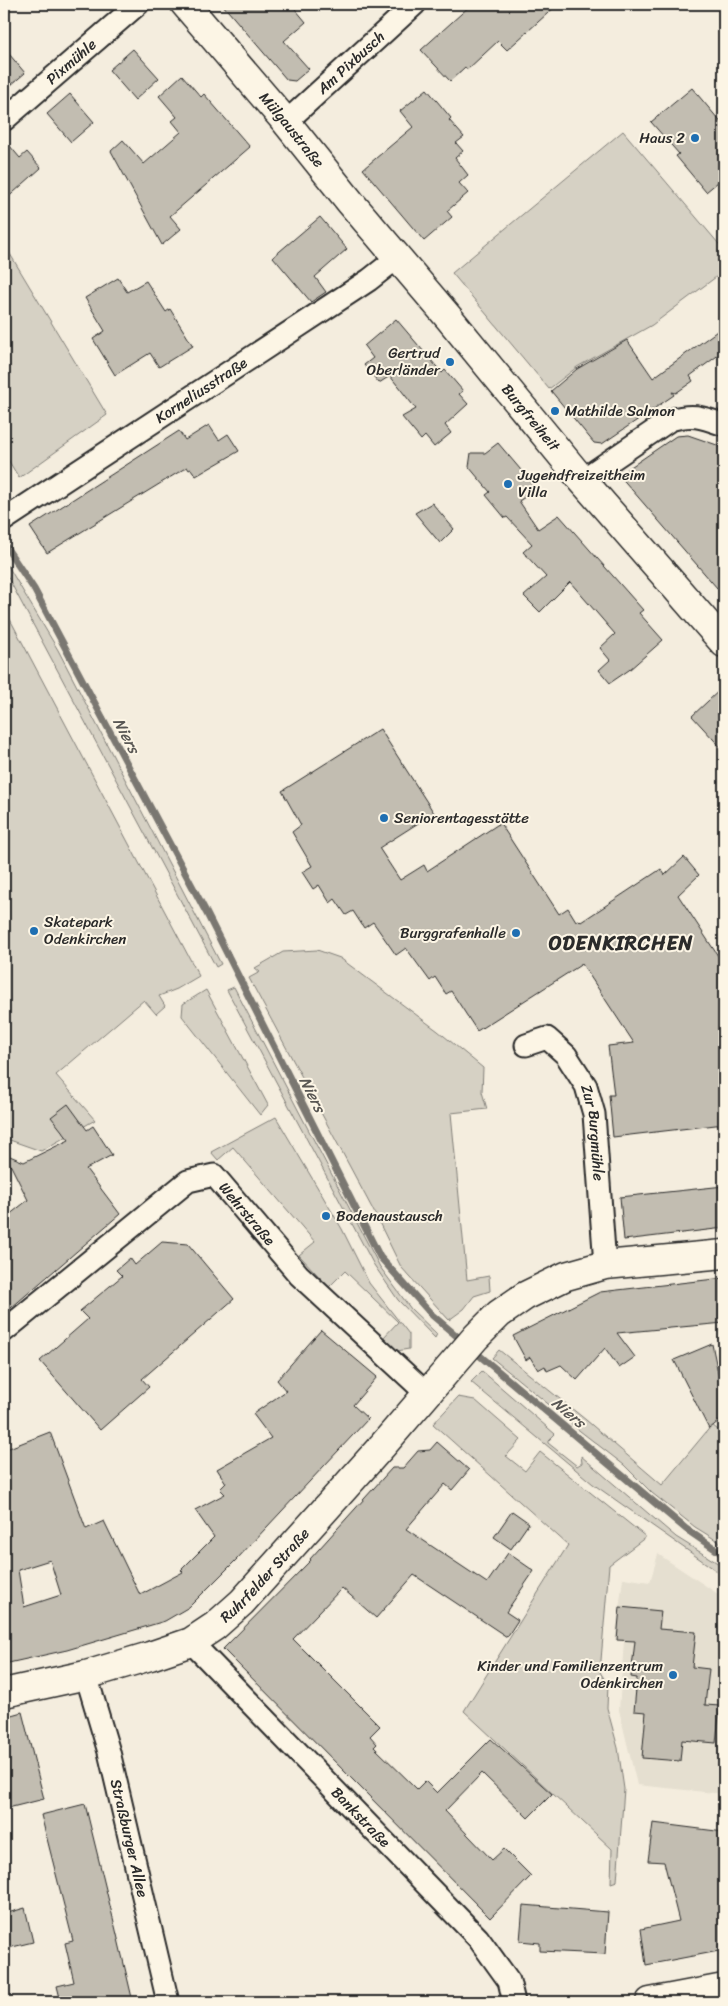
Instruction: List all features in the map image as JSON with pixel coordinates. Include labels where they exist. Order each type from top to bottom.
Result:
[{"type":"main road","name":"Mülgaustraße","points":[[185,4],[286,122],[397,258]]},
{"type":"main road","name":"Burgfreiheit","points":[[397,258],[582,480],[724,644]]},
{"type":"main road","points":[[605,1265],[724,1254]]},
{"type":"main road","name":"Ruhrfelder Straße","points":[[4,1693],[86,1675],[191,1642],[215,1626],[242,1602],[383,1445],[467,1346],[512,1304],[537,1288],[566,1276],[605,1265]]},
{"type":"main road","points":[[650,2002],[724,1988]]},
{"type":"street","name":"Pixmühle","points":[[4,120],[138,4]]},
{"type":"street","name":"Am Pixbusch","points":[[286,122],[415,4]]},
{"type":"street","name":"Korneliusstraße","points":[[5,520],[369,280],[397,258]]},
{"type":"street","points":[[582,480],[670,420],[684,416],[697,416],[724,425]]},
{"type":"street","name":"Zur Burgmühle","points":[[526,1045],[547,1038],[566,1055],[586,1086],[594,1114],[605,1265]]},
{"type":"street","name":"Wehrstraße","points":[[4,1331],[188,1181],[214,1175],[299,1275],[426,1393]]},
{"type":"street","name":"Bankstraße","points":[[191,1642],[478,1938],[510,1981],[514,2002]]},
{"type":"street","name":"Straßburger Allee","points":[[86,1675],[109,1752],[168,2002]]},
{"type":"shaded area","points":[[623,131],[724,250],[724,271],[652,325],[577,367],[549,389],[452,273]]},
{"type":"shaded area","points":[[4,244],[107,415],[19,478],[4,453]]},
{"type":"shaded area","points":[[8,566],[58,650],[221,964],[216,967],[4,570],[4,567]]},
{"type":"shaded area","points":[[4,608],[199,976],[177,989],[159,996],[165,1006],[156,1014],[144,1000],[56,1075],[95,1120],[41,1151],[4,1138]]},
{"type":"shaded area","points":[[317,950],[340,958],[438,1031],[483,1068],[482,1092],[487,1109],[451,1113],[467,1280],[489,1276],[490,1291],[474,1296],[464,1309],[449,1320],[401,1267],[372,1208],[249,978],[260,972],[255,968],[283,952]]},
{"type":"shaded area","points":[[234,987],[380,1267],[411,1309],[437,1334],[435,1338],[398,1300],[374,1265],[227,990]]},
{"type":"shaded area","points":[[206,990],[268,1105],[260,1115],[182,1016],[183,1004]]},
{"type":"shaded area","points":[[276,1117],[342,1229],[369,1283],[409,1334],[409,1349],[397,1351],[382,1339],[398,1322],[345,1271],[329,1287],[299,1255],[315,1242],[233,1147],[218,1160],[211,1152]]},
{"type":"shaded area","points":[[499,1350],[586,1420],[662,1485],[712,1425],[724,1435],[724,1545],[695,1527],[652,1493],[624,1465],[571,1424],[577,1416],[558,1412],[492,1358]]},
{"type":"shaded area","points":[[482,1371],[555,1434],[548,1443],[577,1466],[582,1463],[581,1456],[676,1537],[724,1567],[724,1576],[593,1484],[471,1382]]},
{"type":"shaded area","points":[[458,1397],[475,1400],[521,1440],[506,1456],[525,1471],[540,1452],[646,1537],[609,1565],[600,1672],[608,1685],[607,1708],[618,1748],[624,1789],[617,1881],[611,1883],[612,1849],[464,1711],[568,1545],[433,1424]]},
{"type":"shaded area","name":"Kinder und Familienzentrum Odenkirchen","points":[[658,1554],[724,1598],[724,1794],[637,1785],[619,1710],[624,1641],[615,1640],[623,1578],[650,1582]]},
{"type":"building","points":[[222,4],[291,4],[306,22],[284,41],[309,69],[295,81],[287,80]]},
{"type":"building","points":[[472,4],[558,4],[507,50],[498,41],[467,70],[465,67],[450,81],[421,50]]},
{"type":"building","points":[[4,48],[25,73],[4,91]]},
{"type":"building","points":[[133,49],[159,78],[135,100],[109,70]]},
{"type":"building","points":[[182,75],[201,97],[204,94],[250,147],[170,216],[181,229],[162,245],[111,151],[123,140],[144,164],[181,132],[172,121],[177,117],[159,96]]},
{"type":"building","name":"Haus 2","points":[[692,88],[724,126],[724,177],[706,192],[676,156],[679,154],[651,122]]},
{"type":"building","points":[[427,89],[451,118],[449,120],[464,137],[456,143],[463,151],[455,158],[468,175],[459,183],[468,193],[447,211],[452,217],[424,241],[363,169],[413,127],[400,111]]},
{"type":"building","points":[[70,94],[94,122],[71,142],[47,114]]},
{"type":"building","points":[[4,139],[20,158],[27,152],[41,168],[4,201]]},
{"type":"building","points":[[320,217],[347,249],[315,277],[326,292],[311,302],[273,257]]},
{"type":"building","points":[[118,278],[127,292],[146,281],[166,312],[170,309],[193,346],[159,367],[150,353],[115,375],[93,339],[105,331],[85,298]]},
{"type":"building","points":[[396,319],[442,373],[445,370],[463,391],[459,394],[468,404],[445,425],[451,433],[434,447],[425,436],[421,440],[402,417],[416,409],[390,376],[379,383],[364,365],[373,358],[364,346]]},
{"type":"building","points":[[724,326],[724,351],[690,376],[693,381],[676,393],[672,392],[674,395],[602,444],[594,443],[551,391],[577,369],[627,340],[653,378]]},
{"type":"building","points":[[209,425],[219,440],[228,434],[239,451],[196,476],[187,467],[47,553],[30,527],[179,431],[185,440]]},
{"type":"building","points":[[688,435],[717,445],[724,453],[724,596],[619,475],[676,436]]},
{"type":"building","points":[[498,443],[537,489],[519,501],[538,529],[559,515],[643,610],[639,613],[663,640],[629,670],[610,683],[599,670],[610,660],[600,648],[615,634],[570,582],[540,612],[524,596],[546,577],[523,552],[532,544],[507,517],[505,518],[486,495],[490,492],[469,467],[471,453],[485,453]]},
{"type":"building","points":[[432,503],[454,529],[440,543],[415,513]]},
{"type":"building","points":[[724,686],[724,751],[692,716]]},
{"type":"building","points":[[380,729],[434,813],[379,848],[400,880],[424,865],[427,871],[500,823],[559,914],[568,908],[576,921],[579,920],[581,922],[661,869],[665,875],[684,857],[699,875],[678,895],[724,965],[724,1124],[613,1137],[609,1095],[614,1095],[608,1046],[634,1043],[582,964],[477,1031],[451,991],[446,994],[435,977],[430,981],[406,948],[396,955],[373,922],[364,928],[353,911],[346,915],[335,899],[330,903],[319,885],[313,889],[302,872],[312,866],[292,832],[301,825],[282,791]]},
{"type":"building","points":[[68,1104],[87,1130],[93,1126],[112,1155],[86,1169],[120,1214],[4,1314],[4,1219],[28,1200],[5,1154],[24,1162],[69,1140],[51,1117]]},
{"type":"building","points":[[724,1186],[724,1228],[624,1240],[620,1197]]},
{"type":"building","points":[[162,1242],[188,1244],[234,1299],[142,1379],[149,1387],[100,1430],[40,1361],[88,1319],[80,1311],[122,1276],[116,1270],[130,1258],[135,1265]]},
{"type":"building","points":[[724,1278],[724,1323],[617,1333],[635,1357],[619,1368],[605,1348],[577,1380],[561,1365],[547,1371],[545,1366],[538,1370],[530,1357],[526,1360],[513,1336],[600,1292]]},
{"type":"building","points":[[321,1330],[377,1377],[353,1405],[368,1419],[237,1559],[189,1607],[165,1621],[67,1650],[4,1664],[4,1450],[50,1432],[86,1529],[104,1521],[140,1595],[183,1572],[181,1570],[214,1537],[195,1510],[225,1494],[220,1489],[226,1483],[217,1469],[271,1438],[253,1414],[286,1391],[277,1380]],"holes":[[[50,1560],[61,1595],[24,1607],[18,1570]]]},
{"type":"building","points":[[712,1344],[724,1402],[724,1417],[709,1429],[674,1360]]},
{"type":"building","points":[[437,1442],[469,1470],[452,1490],[445,1484],[406,1529],[487,1583],[508,1553],[534,1571],[506,1612],[518,1620],[507,1637],[414,1575],[376,1618],[342,1588],[293,1639],[380,1726],[370,1736],[377,1744],[374,1747],[417,1789],[425,1781],[437,1793],[491,1739],[552,1794],[528,1818],[482,1773],[445,1811],[492,1860],[504,1849],[531,1876],[490,1918],[223,1649],[311,1560],[392,1468],[403,1468],[418,1451],[430,1450]]},
{"type":"building","points":[[512,1511],[529,1523],[511,1549],[494,1537]]},
{"type":"building","points":[[620,1607],[661,1611],[659,1629],[696,1632],[692,1667],[709,1669],[705,1705],[720,1706],[716,1743],[682,1740],[680,1761],[642,1758],[646,1712],[634,1711],[637,1678],[631,1677],[635,1641],[617,1640]]},
{"type":"building","points":[[22,1712],[44,1799],[4,1809],[4,1717]]},
{"type":"building","points":[[85,1804],[133,2002],[61,2002],[57,1986],[74,1982],[65,1943],[73,1941],[41,1815]]},
{"type":"building","points":[[653,1823],[724,1832],[724,1950],[646,1965],[641,1929],[679,1921],[664,1862],[648,1861]]},
{"type":"building","points":[[523,1905],[608,1912],[605,1954],[540,1951],[540,1943],[520,1941]]},
{"type":"building","points":[[25,1908],[33,1942],[4,1949],[4,1914]]},
{"type":"waterway","name":"Niers","points":[[4,544],[34,589],[206,912],[380,1257],[432,1315],[465,1343]]},
{"type":"waterway","name":"Niers","points":[[473,1350],[686,1529],[724,1555]]},
{"type":"place","name":"Haus 2","points":[[695,138]]},
{"type":"place","name":"Gertrud Oberländer","points":[[450,362]]},
{"type":"place","name":"Mathilde Salmon","points":[[555,411]]},
{"type":"place","name":"Jugendfreizeitheim Villa","points":[[508,484]]},
{"type":"place","name":"Seniorentagesstätte","points":[[384,818]]},
{"type":"place","name":"Skatepark Odenkirchen","points":[[34,931]]},
{"type":"place","name":"Burggrafenhalle","points":[[516,933]]},
{"type":"place","name":"Bodenaustausch","points":[[326,1216]]},
{"type":"place","name":"Kinder und Familienzentrum Odenkirchen","points":[[673,1675]]},
{"type":"district","name":"ODENKIRCHEN","points":[[621,943]]}]
